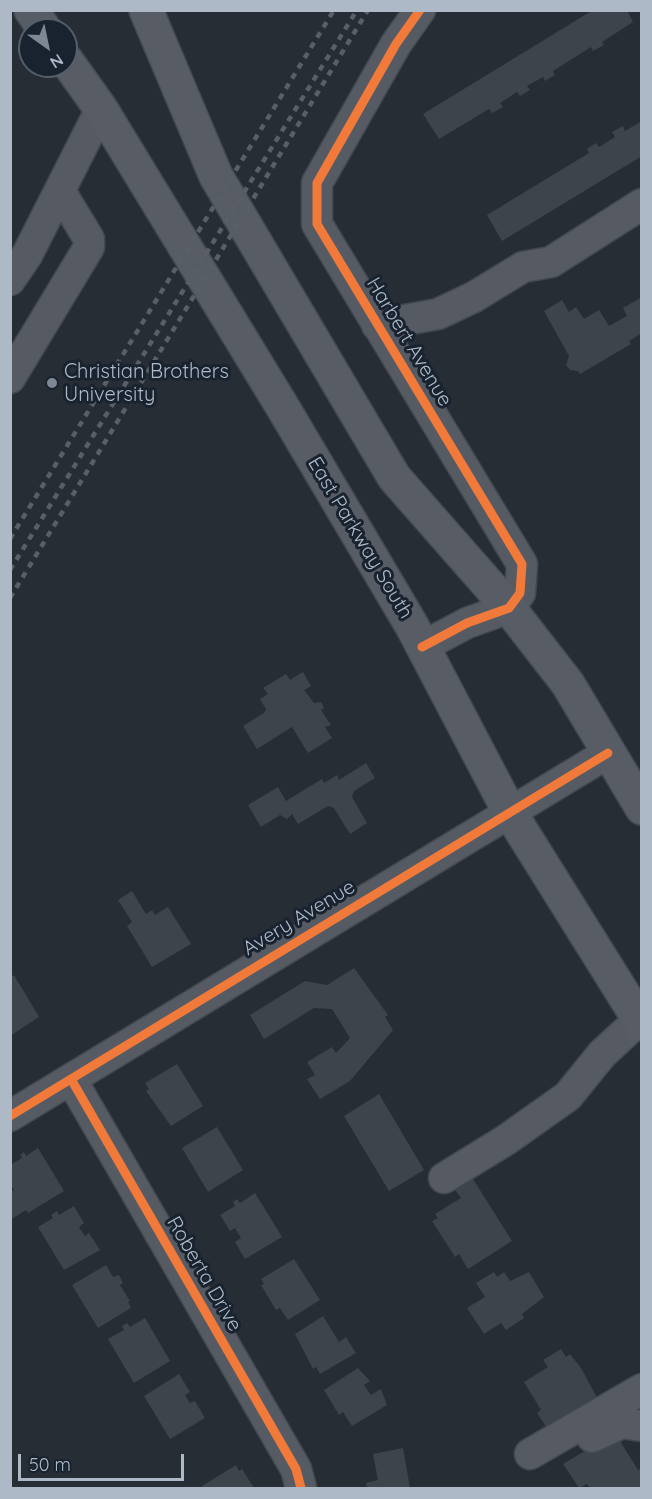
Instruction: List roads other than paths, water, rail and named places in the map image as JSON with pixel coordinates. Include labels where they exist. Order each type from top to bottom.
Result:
[{"type":"main road","points":[[146,10],[216,176],[394,477],[509,608],[568,684],[642,808]]},
{"type":"main road","name":"East Parkway South","points":[[78,77],[101,109],[285,411],[422,647],[509,811],[640,1022]]},
{"type":"street","name":"Harbert Avenue","points":[[420,10],[396,44],[317,183],[317,224],[522,564],[520,593],[509,608]]},
{"type":"street","points":[[16,266],[60,191],[101,109]]},
{"type":"street","points":[[10,378],[90,247],[89,239],[60,191]]},
{"type":"street","points":[[377,326],[438,314],[483,292],[523,267],[551,262],[642,204]]},
{"type":"street","points":[[422,647],[467,622],[509,608]]},
{"type":"street","name":"Avery Avenue","points":[[10,1116],[608,753]]},
{"type":"street","points":[[444,1178],[506,1140],[567,1096],[602,1054],[640,1022]]},
{"type":"street","name":"Roberta Drive","points":[[71,1079],[296,1469],[301,1488]]},
{"type":"street","points":[[530,1454],[642,1389]]},
{"type":"street","points":[[592,1437],[622,1423],[642,1426]]},
{"type":"railway","points":[[10,539],[334,10]]},
{"type":"railway","points":[[10,570],[357,10]]},
{"type":"railway","points":[[10,598],[368,10]]},
{"type":"place","name":"Christian Brothers University","points":[[52,383]]}]
